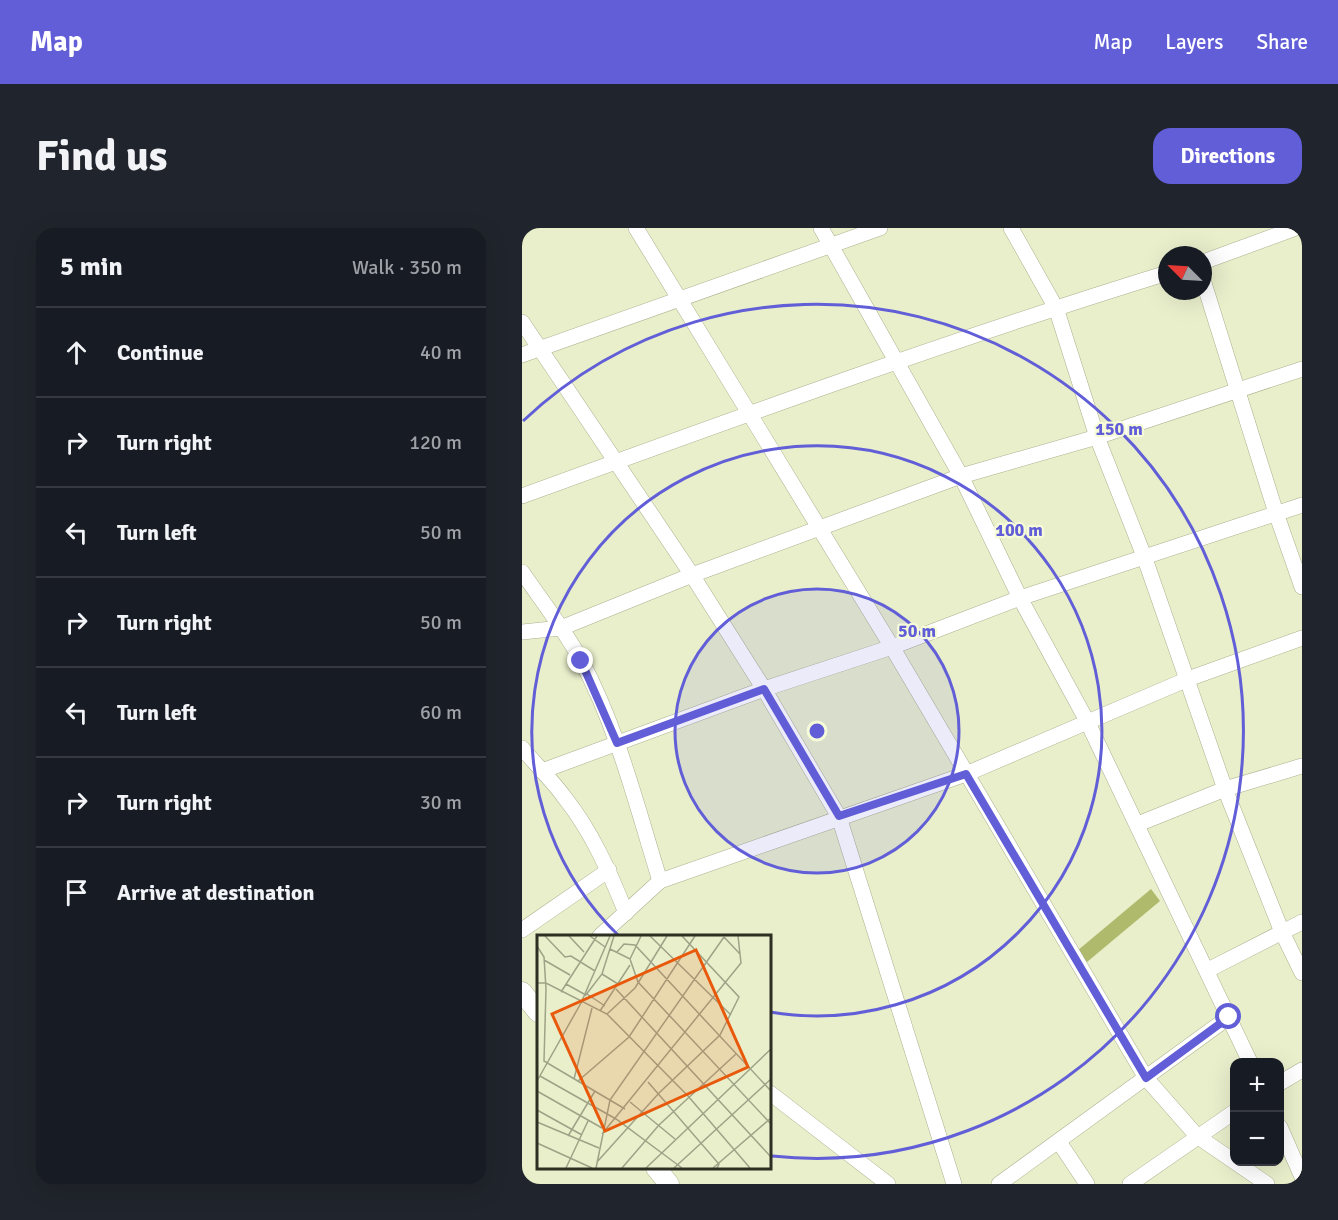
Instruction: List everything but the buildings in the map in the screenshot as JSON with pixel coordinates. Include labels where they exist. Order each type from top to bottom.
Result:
[{"type":"street","points":[[636,228],[820,527],[1146,1078],[1197,1136],[1267,1184]]},
{"type":"street","points":[[821,228],[961,476],[1020,598],[1087,721],[1138,824],[1248,1058]]},
{"type":"street","points":[[522,355],[880,228]]},
{"type":"street","points":[[1011,228],[1056,308],[1097,437],[1144,556],[1225,789],[1282,932],[1302,973]]},
{"type":"street","points":[[1212,259],[1296,228]]},
{"type":"street","points":[[522,496],[748,413],[1056,308],[1158,276]]},
{"type":"street","points":[[1210,300],[1276,513],[1302,587]]},
{"type":"street","points":[[522,322],[692,574],[764,689],[839,816],[954,1184]]},
{"type":"street","points":[[522,632],[561,628],[692,574],[961,476],[1097,437],[1302,369]]},
{"type":"street","points":[[542,771],[764,689],[892,647],[1020,598],[1302,505]]},
{"type":"street","points":[[522,572],[581,661],[617,743],[660,881]]},
{"type":"street","points":[[601,935],[660,881],[839,816],[966,774],[1188,680],[1302,638]]},
{"type":"street","points":[[522,748],[565,798],[609,870],[626,913]]},
{"type":"street","points":[[1138,824],[1225,789],[1302,766]]},
{"type":"street","points":[[522,930],[609,870]]},
{"type":"street","points":[[1208,970],[1302,922]]},
{"type":"street","points":[[999,1184],[1229,1017]]},
{"type":"street","points":[[1284,1081],[1302,1070]]},
{"type":"street","points":[[771,1094],[888,1184]]},
{"type":"street","points":[[1130,1184],[1230,1115]]},
{"type":"street","points":[[1284,1136],[1302,1177]]},
{"type":"street","points":[[1059,1142],[1087,1184]]},
{"type":"street","points":[[658,1169],[669,1184]]},
{"type":"route","points":[[581,661],[617,743],[764,689],[839,816],[966,774],[1146,1078],[1229,1017]]}]
